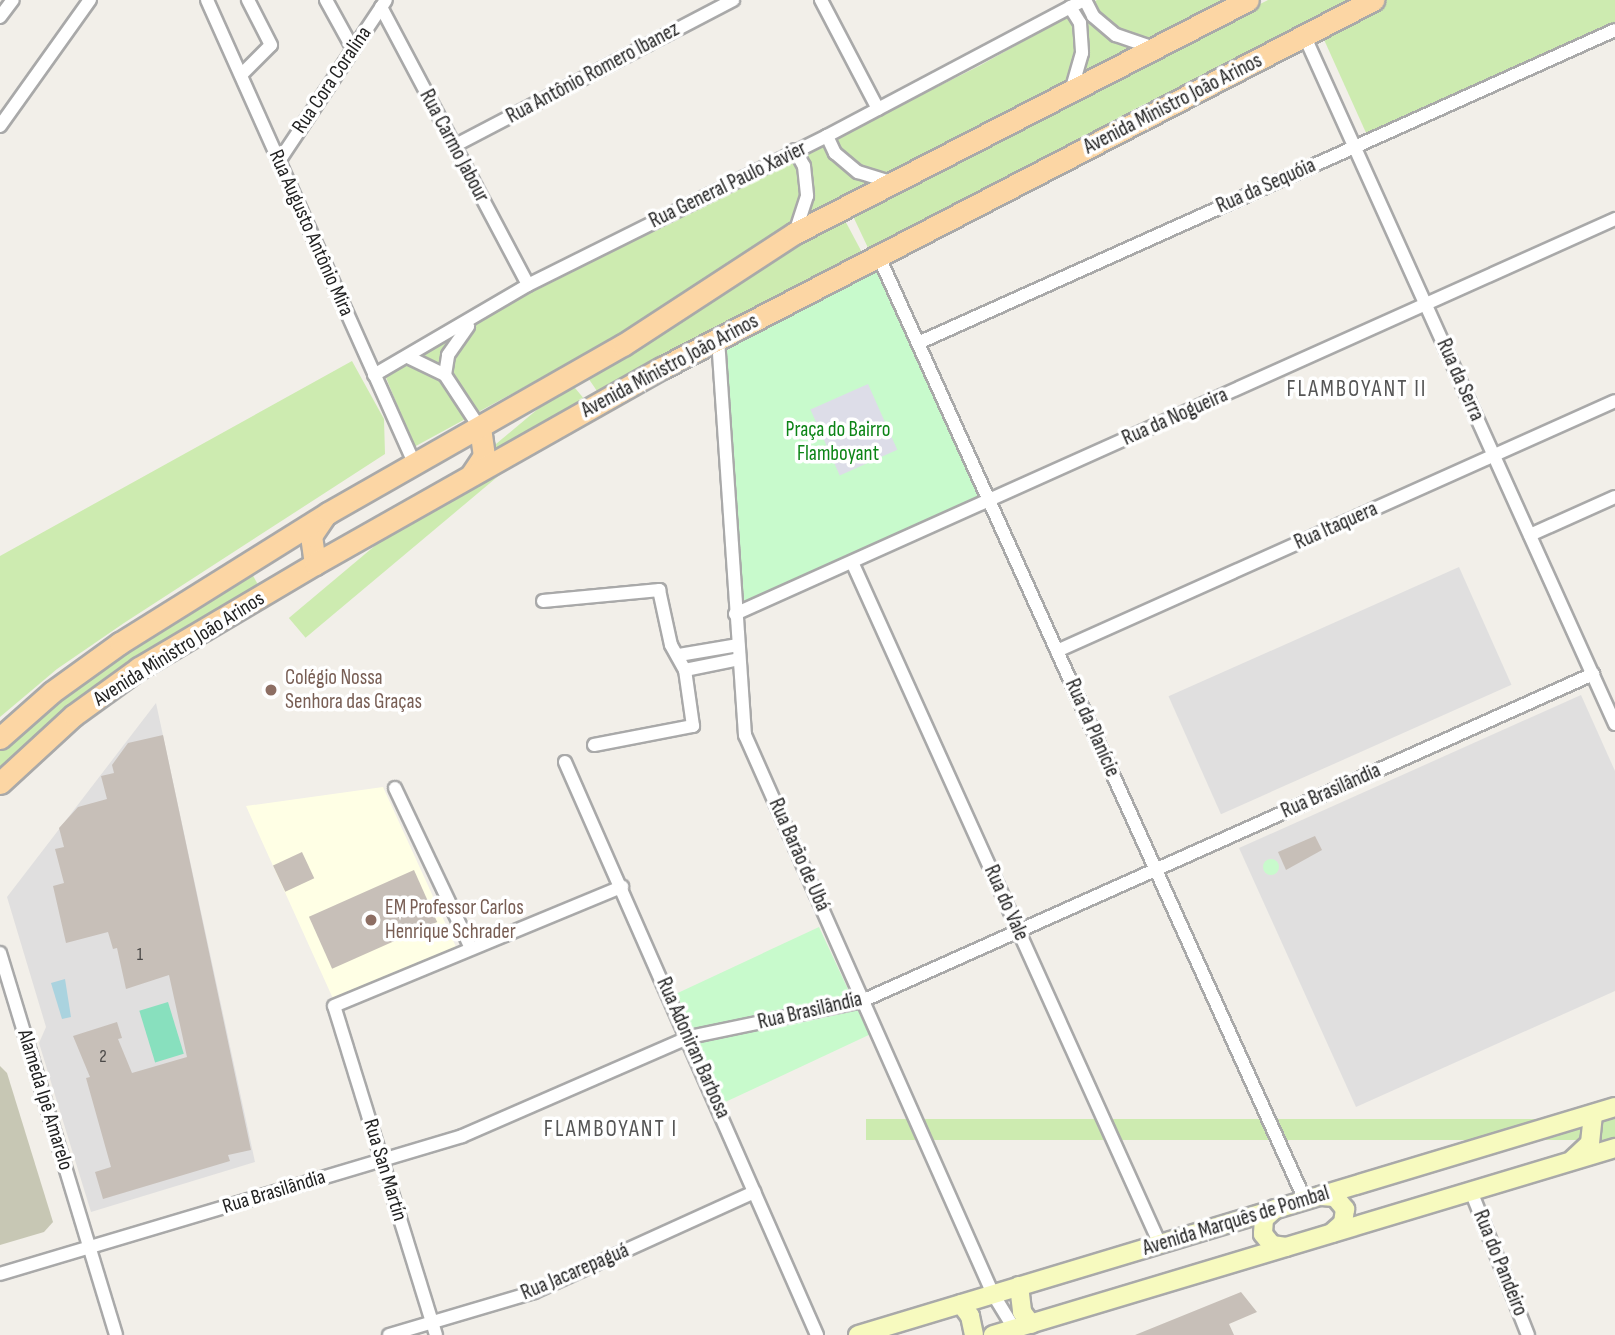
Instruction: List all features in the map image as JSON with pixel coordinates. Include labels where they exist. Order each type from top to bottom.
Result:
[{"type":"main road","name":"Avenida Ministro João Arinos","points":[[0,738],[52,692],[120,643],[328,513],[662,321],[795,233],[1248,0]]},
{"type":"main road","name":"Avenida Ministro João Arinos","points":[[0,783],[74,715],[139,668],[315,564],[718,339],[1373,0]]},
{"type":"main road","points":[[467,479],[484,456],[480,428]]},
{"type":"main road","points":[[315,564],[311,536],[328,513]]},
{"type":"main road","name":"Avenida Marquês de Pombal","points":[[858,1335],[1593,1114],[1614,1111]]},
{"type":"main road","points":[[1567,1162],[1590,1143],[1593,1114]]},
{"type":"main road","name":"Avenida Marquês de Pombal","points":[[993,1335],[1022,1329],[1615,1148]]},
{"type":"main road","points":[[1313,1198],[1335,1198],[1345,1209],[1343,1223],[1332,1233]]},
{"type":"main road","points":[[1275,1209],[1264,1219],[1263,1234],[1272,1245],[1287,1247]]},
{"type":"main road","points":[[1018,1286],[1022,1329]]},
{"type":"main road","points":[[961,1304],[970,1316],[974,1335]]},
{"type":"street","points":[[0,17],[13,0]]},
{"type":"street","points":[[0,126],[90,0]]},
{"type":"street","name":"Rua Augusto Antônio Mira","points":[[207,0],[415,465]]},
{"type":"street","points":[[241,75],[271,45],[248,0]]},
{"type":"street","points":[[326,0],[353,49]]},
{"type":"street","name":"Rua Antônio Romero Ibanez","points":[[454,146],[733,0]]},
{"type":"street","points":[[821,0],[878,108]]},
{"type":"street","points":[[1085,0],[1093,16],[1116,35],[1154,48]]},
{"type":"street","name":"Rua General Paulo Xavier","points":[[374,375],[471,322],[528,285],[827,136],[1085,0]]},
{"type":"street","name":"Rua Cora Coralina","points":[[279,161],[383,4]]},
{"type":"street","name":"Rua Carmo Jabour","points":[[383,4],[528,285]]},
{"type":"street","points":[[1070,7],[1080,23],[1082,53],[1071,91]]},
{"type":"street","name":"Rua da Sequóia","points":[[918,343],[1615,30]]},
{"type":"street","name":"Rua da Serra","points":[[1304,35],[1615,724]]},
{"type":"street","points":[[827,136],[835,153],[858,172],[895,183]]},
{"type":"street","points":[[795,150],[804,166],[807,196],[795,233]]},
{"type":"street","name":"Rua da Nogueira","points":[[735,614],[1615,219]]},
{"type":"street","name":"Rua da Planície","points":[[878,257],[1156,870],[1313,1198]]},
{"type":"street","points":[[445,375],[448,355],[471,322]]},
{"type":"street","name":"Rua Barão de Ubá","points":[[718,339],[745,735],[993,1294],[1022,1329]]},
{"type":"street","points":[[408,357],[445,375],[480,428]]},
{"type":"street","name":"Rua Itaquera","points":[[1057,651],[1615,401]]},
{"type":"street","points":[[1530,535],[1615,497]]},
{"type":"street","name":"Rua do Vale","points":[[852,562],[1160,1244]]},
{"type":"street","points":[[543,601],[659,590],[671,645],[685,670],[693,726],[594,745]]},
{"type":"street","points":[[678,655],[737,645]]},
{"type":"street","points":[[685,670],[739,659]]},
{"type":"street","name":"Rua Brasilândia","points":[[0,1274],[462,1136],[690,1037],[862,1000],[1020,932],[1592,674]]},
{"type":"street","name":"Rua Adoniran Barbosa","points":[[565,762],[690,1037],[817,1335]]},
{"type":"street","points":[[395,788],[471,948],[622,887]]},
{"type":"street","name":"Rua San Martín","points":[[434,1329],[334,1006],[471,948]]},
{"type":"street","name":"Alameda Ipê Amarelo","points":[[0,953],[116,1335]]},
{"type":"street","name":"Rua do Pandeiro","points":[[1471,1191],[1528,1335]]},
{"type":"street","name":"Rua Jacarepaguá","points":[[389,1335],[434,1329],[534,1292],[754,1192]]},
{"type":"shaded area","points":[[868,384],[897,450],[840,475],[810,410]]},
{"type":"shaded area","points":[[1459,567],[1511,685],[1221,814],[1168,696]]},
{"type":"shaded area","points":[[1581,695],[1615,771],[1615,991],[1356,1107],[1239,848]]},
{"type":"shaded area","points":[[156,703],[255,1162],[91,1212],[39,1043],[46,1027],[7,897]]},
{"type":"shaded area","name":"EM Professor Carlos Henrique Schrader","points":[[383,787],[457,949],[335,1003],[246,806]]},
{"type":"shaded area","points":[[0,1066],[7,1073],[53,1222],[44,1232],[0,1245]]},
{"type":"green space","points":[[1097,0],[1236,0],[414,447],[385,375],[537,288],[979,66]]},
{"type":"green space","points":[[1268,0],[1354,0],[870,252],[851,212]]},
{"type":"green space","points":[[1385,0],[1615,0],[1615,24],[1367,135],[1321,33]]},
{"type":"green space","points":[[841,213],[866,260],[599,394],[584,372]]},
{"type":"green space","name":"Praça do Bairro Flamboyant","points":[[879,257],[989,500],[735,614],[718,339]]},
{"type":"green space","points":[[352,361],[384,419],[385,454],[124,623],[57,669],[0,717],[0,556]]},
{"type":"green space","points":[[570,382],[587,402],[306,638],[289,618]]},
{"type":"green space","points":[[247,565],[261,590],[0,781],[0,740]]},
{"type":"green space","points":[[1268,859],[1274,859],[1279,867],[1277,873],[1268,875],[1263,870],[1263,864]]},
{"type":"green space","points":[[819,927],[869,1035],[722,1104],[671,996]]},
{"type":"green space","points":[[168,1002],[184,1054],[155,1062],[139,1011]]},
{"type":"green space","points":[[866,1119],[1615,1119],[1615,1140],[866,1140]]},
{"type":"water","points":[[65,979],[71,1017],[62,1019],[51,983]]},
{"type":"building","points":[[163,735],[251,1150],[228,1155],[230,1161],[103,1199],[95,1172],[111,1167],[86,1078],[90,1077],[73,1036],[117,1022],[122,1038],[118,1039],[132,1073],[187,1057],[169,975],[126,989],[117,948],[113,949],[108,932],[66,943],[53,886],[64,883],[55,849],[64,847],[59,828],[78,807],[107,799],[101,776],[114,773],[112,765],[128,743]]},
{"type":"building","points":[[1315,836],[1322,850],[1286,870],[1278,852]]},
{"type":"building","points":[[302,852],[314,878],[285,892],[273,866]]},
{"type":"building","points":[[414,870],[437,922],[332,969],[309,917]]},
{"type":"building","points":[[1241,1292],[1257,1312],[1229,1324],[1234,1335],[1135,1335]]},
{"type":"place","name":"Colégio Nossa Senhora das Graças","points":[[271,690]]},
{"type":"place","name":"EM Professor Carlos Henrique Schrader","points":[[371,920]]},
{"type":"district","name":"FLAMBOYANT II","points":[[1357,389]]},
{"type":"district","name":"FLAMBOYANT I","points":[[611,1129]]}]
